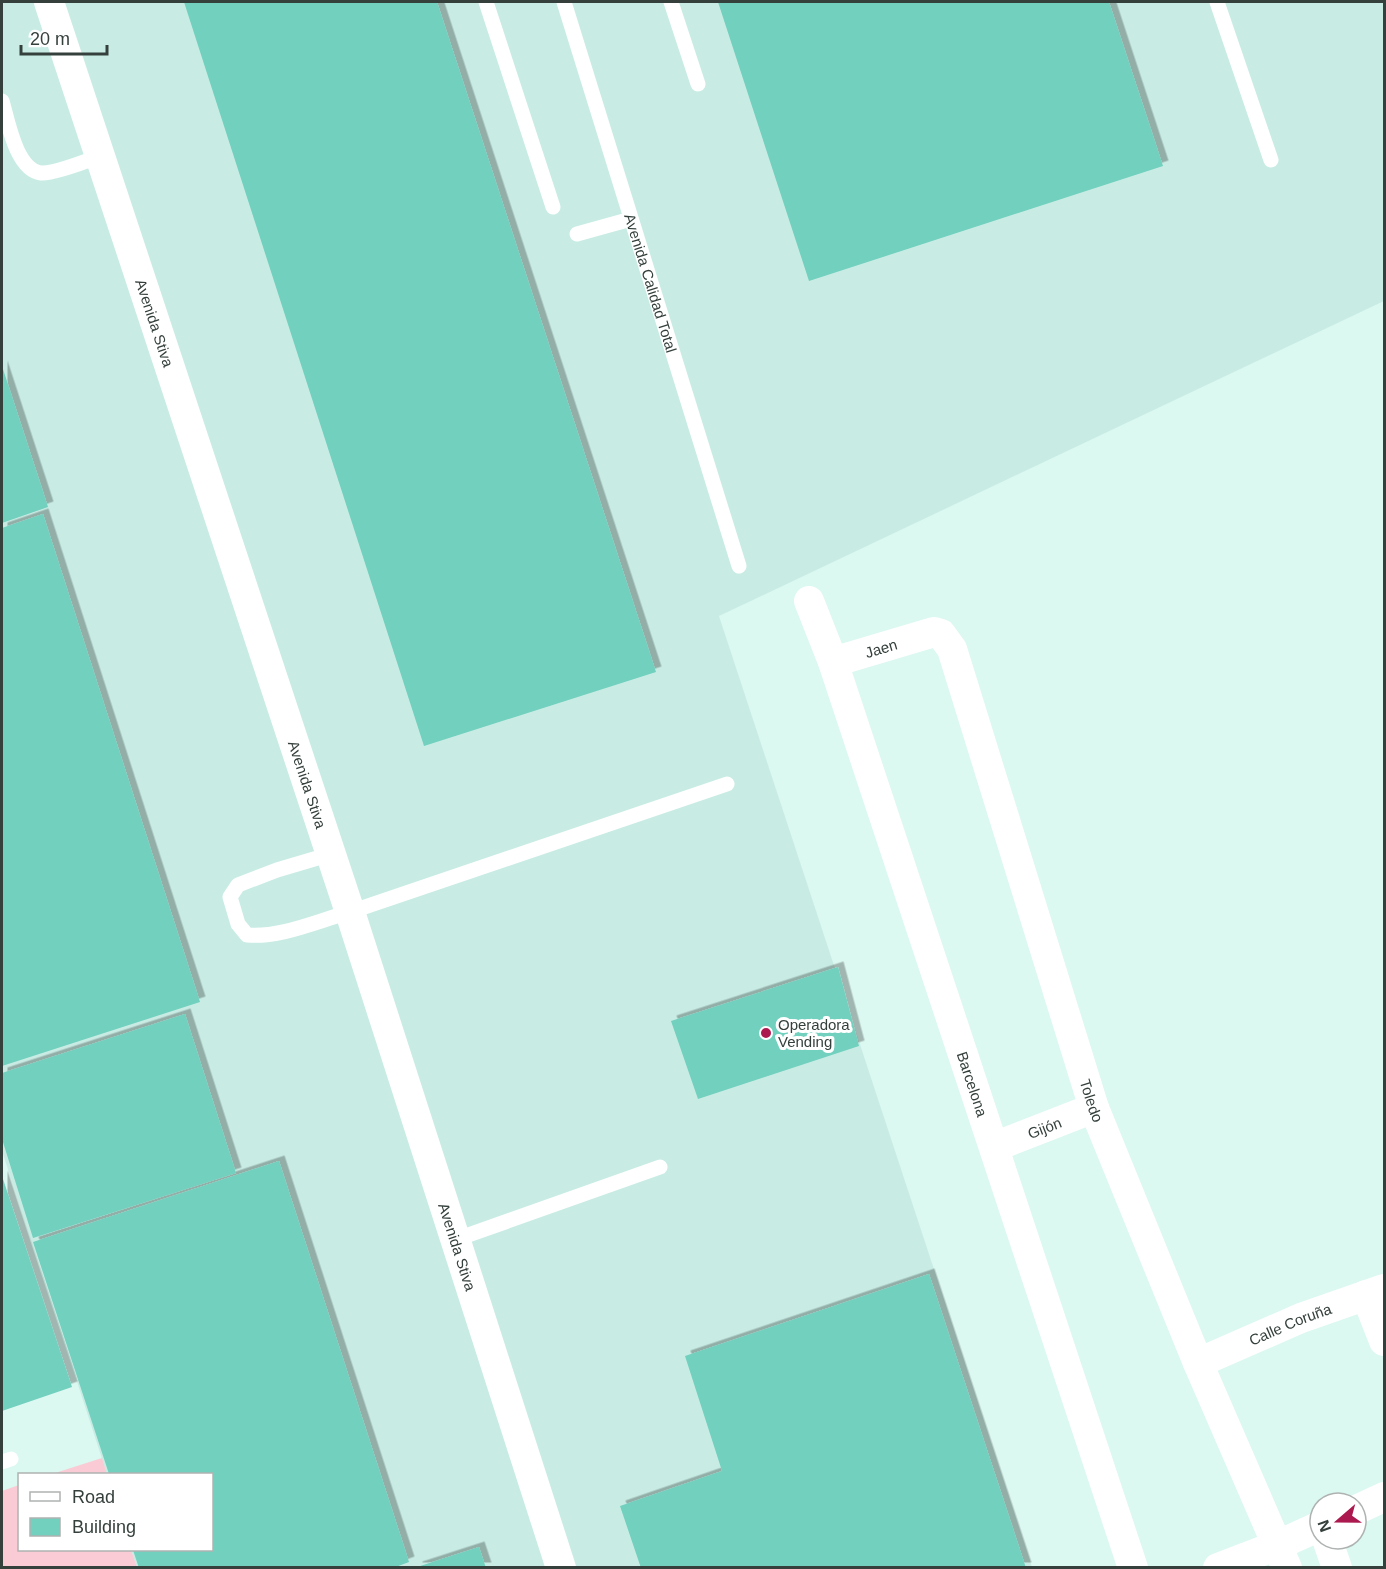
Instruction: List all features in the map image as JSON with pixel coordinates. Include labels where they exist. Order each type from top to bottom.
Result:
[{"type":"street","name":"Avenida Stiva","points":[[49,2],[457,1239],[561,1568]]},
{"type":"street","name":"Barcelona","points":[[809,601],[833,662],[1133,1568]]},
{"type":"street","name":"Jaen","points":[[833,662],[928,633]]},
{"type":"street","name":"Toledo","points":[[928,633],[940,634],[952,649],[1094,1108],[1198,1363],[1283,1556]]},
{"type":"street","name":"Gijón","points":[[994,1147],[1094,1108]]},
{"type":"street","name":"Calle Coruña","points":[[1198,1363],[1300,1318],[1375,1292]]},
{"type":"street","points":[[1375,1292],[1384,1341]]},
{"type":"street","points":[[1368,1504],[1384,1497]]},
{"type":"street","points":[[1218,1568],[1283,1556],[1308,1536]]},
{"type":"street","points":[[1331,1551],[1337,1568]]},
{"type":"lane","points":[[489,2],[553,207]]},
{"type":"lane","name":"Avenida Calidad Total","points":[[564,2],[739,566]]},
{"type":"lane","points":[[671,2],[698,84]]},
{"type":"lane","points":[[1217,2],[1271,160]]},
{"type":"lane","points":[[2,102],[17,152],[26,166],[40,173],[100,156]]},
{"type":"lane","points":[[577,234],[631,219]]},
{"type":"lane","points":[[330,854],[238,885],[231,897],[238,924],[247,934],[262,936],[350,912],[727,784]]},
{"type":"lane","points":[[457,1239],[660,1167]]},
{"type":"shaded area","points":[[2,2],[1384,2],[1384,301],[719,616],[1032,1567],[137,1567],[131,1551],[213,1551],[213,1473],[107,1473],[2,1151]]},
{"type":"shaded area","points":[[102,1458],[107,1473],[55,1473]]},
{"type":"shaded area","points":[[18,1485],[18,1551],[131,1551],[137,1567],[2,1567],[2,1491]]},
{"type":"building","points":[[184,2],[437,2],[656,672],[424,746]]},
{"type":"building","points":[[718,2],[1109,2],[1163,166],[809,281]]},
{"type":"building","points":[[2,366],[48,507],[2,523]]},
{"type":"building","points":[[43,514],[200,1002],[2,1066],[2,528]]},
{"type":"building","name":"Operadora Vending","points":[[838,967],[859,1046],[698,1099],[671,1021]]},
{"type":"building","points":[[185,1014],[236,1173],[33,1238],[2,1139],[2,1073]]},
{"type":"building","points":[[279,1161],[409,1562],[393,1568],[139,1568],[133,1551],[213,1551],[213,1473],[109,1473],[33,1242]]},
{"type":"building","points":[[2,1176],[72,1387],[2,1411]]},
{"type":"building","points":[[929,1274],[1026,1568],[641,1568],[620,1506],[722,1471],[685,1356]]},
{"type":"building","points":[[479,1547],[486,1568],[417,1568],[417,1567]]},
{"type":"place","name":"Operadora Vending","points":[[766,1033]]}]
